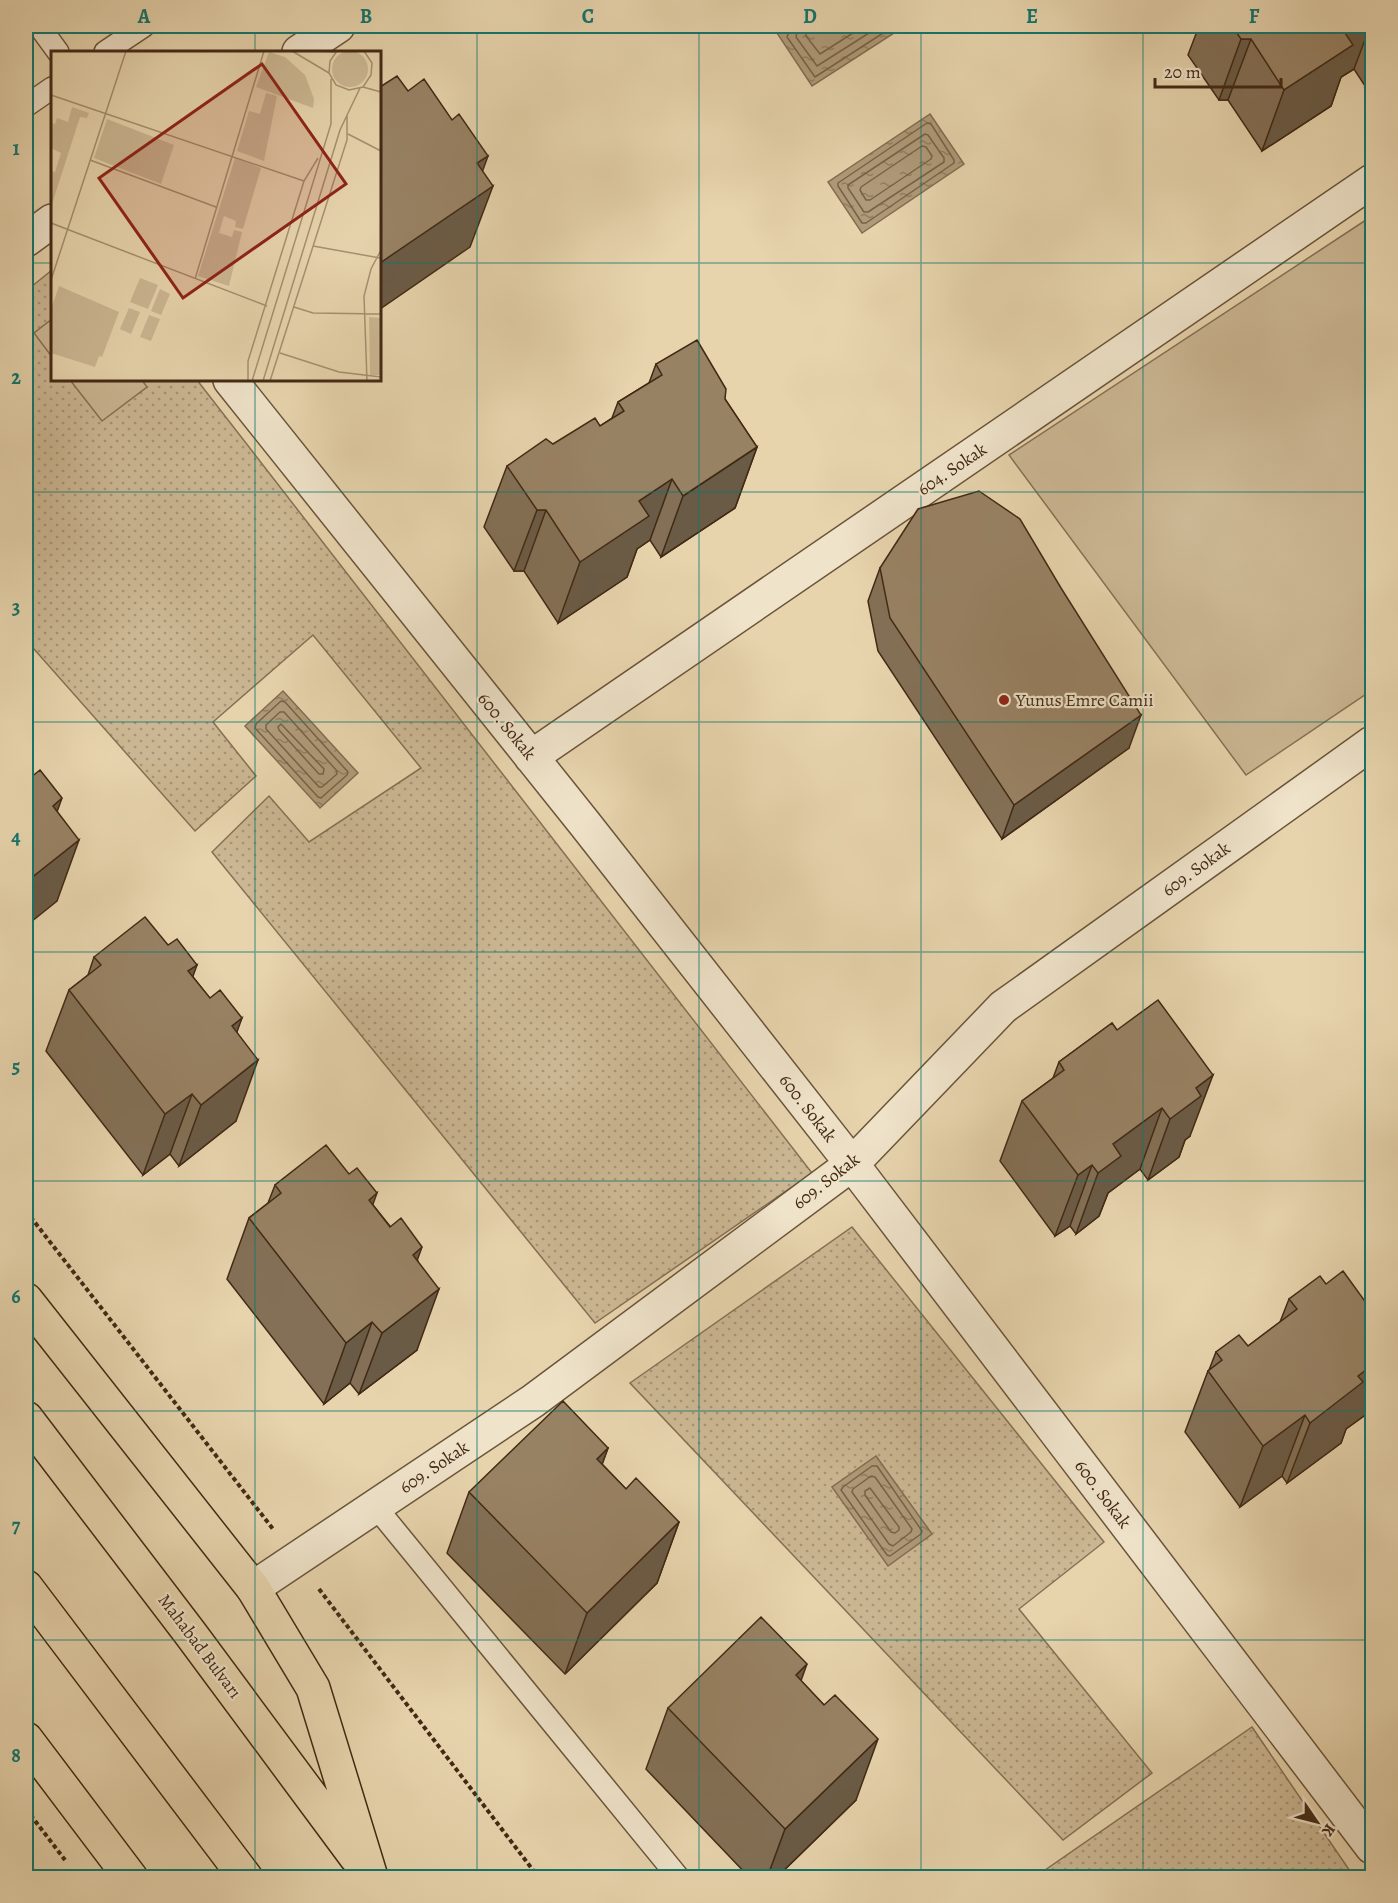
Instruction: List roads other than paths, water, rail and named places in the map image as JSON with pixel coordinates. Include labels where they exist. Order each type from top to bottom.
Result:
[{"type":"main road","points":[[26,1300],[253,1587],[313,1688],[371,1877]]},
{"type":"main road","name":"Mahabad Bulvarı","points":[[26,1418],[190,1632],[371,1877]]},
{"type":"main road","points":[[26,1587],[246,1878]]},
{"type":"main road","points":[[26,1739],[132,1878]]},
{"type":"street","points":[[300,51],[338,26]]},
{"type":"street","name":"604. Sokak","points":[[531,757],[1372,181]]},
{"type":"street","points":[[26,240],[51,222]]},
{"type":"street","name":"600. Sokak","points":[[231,381],[852,1164],[1372,1846]]},
{"type":"street","name":"609. Sokak","points":[[253,1587],[533,1401],[852,1164],[1004,1007],[1372,742]]},
{"type":"lane","points":[[39,26],[57,51]]},
{"type":"lane","points":[[106,51],[144,26]]},
{"type":"lane","points":[[26,106],[51,89]]},
{"type":"lane","points":[[375,1506],[679,1878]]},
{"type":"water","points":[[788,26],[905,26],[812,86],[777,33]]},
{"type":"water","points":[[930,114],[964,164],[862,233],[828,182]]},
{"type":"water","points":[[283,691],[358,773],[320,808],[245,726]]},
{"type":"water","points":[[876,1456],[932,1534],[888,1566],[832,1487]]},
{"type":"place","name":"Yunus Emre Camii","points":[[1004,700]]}]
